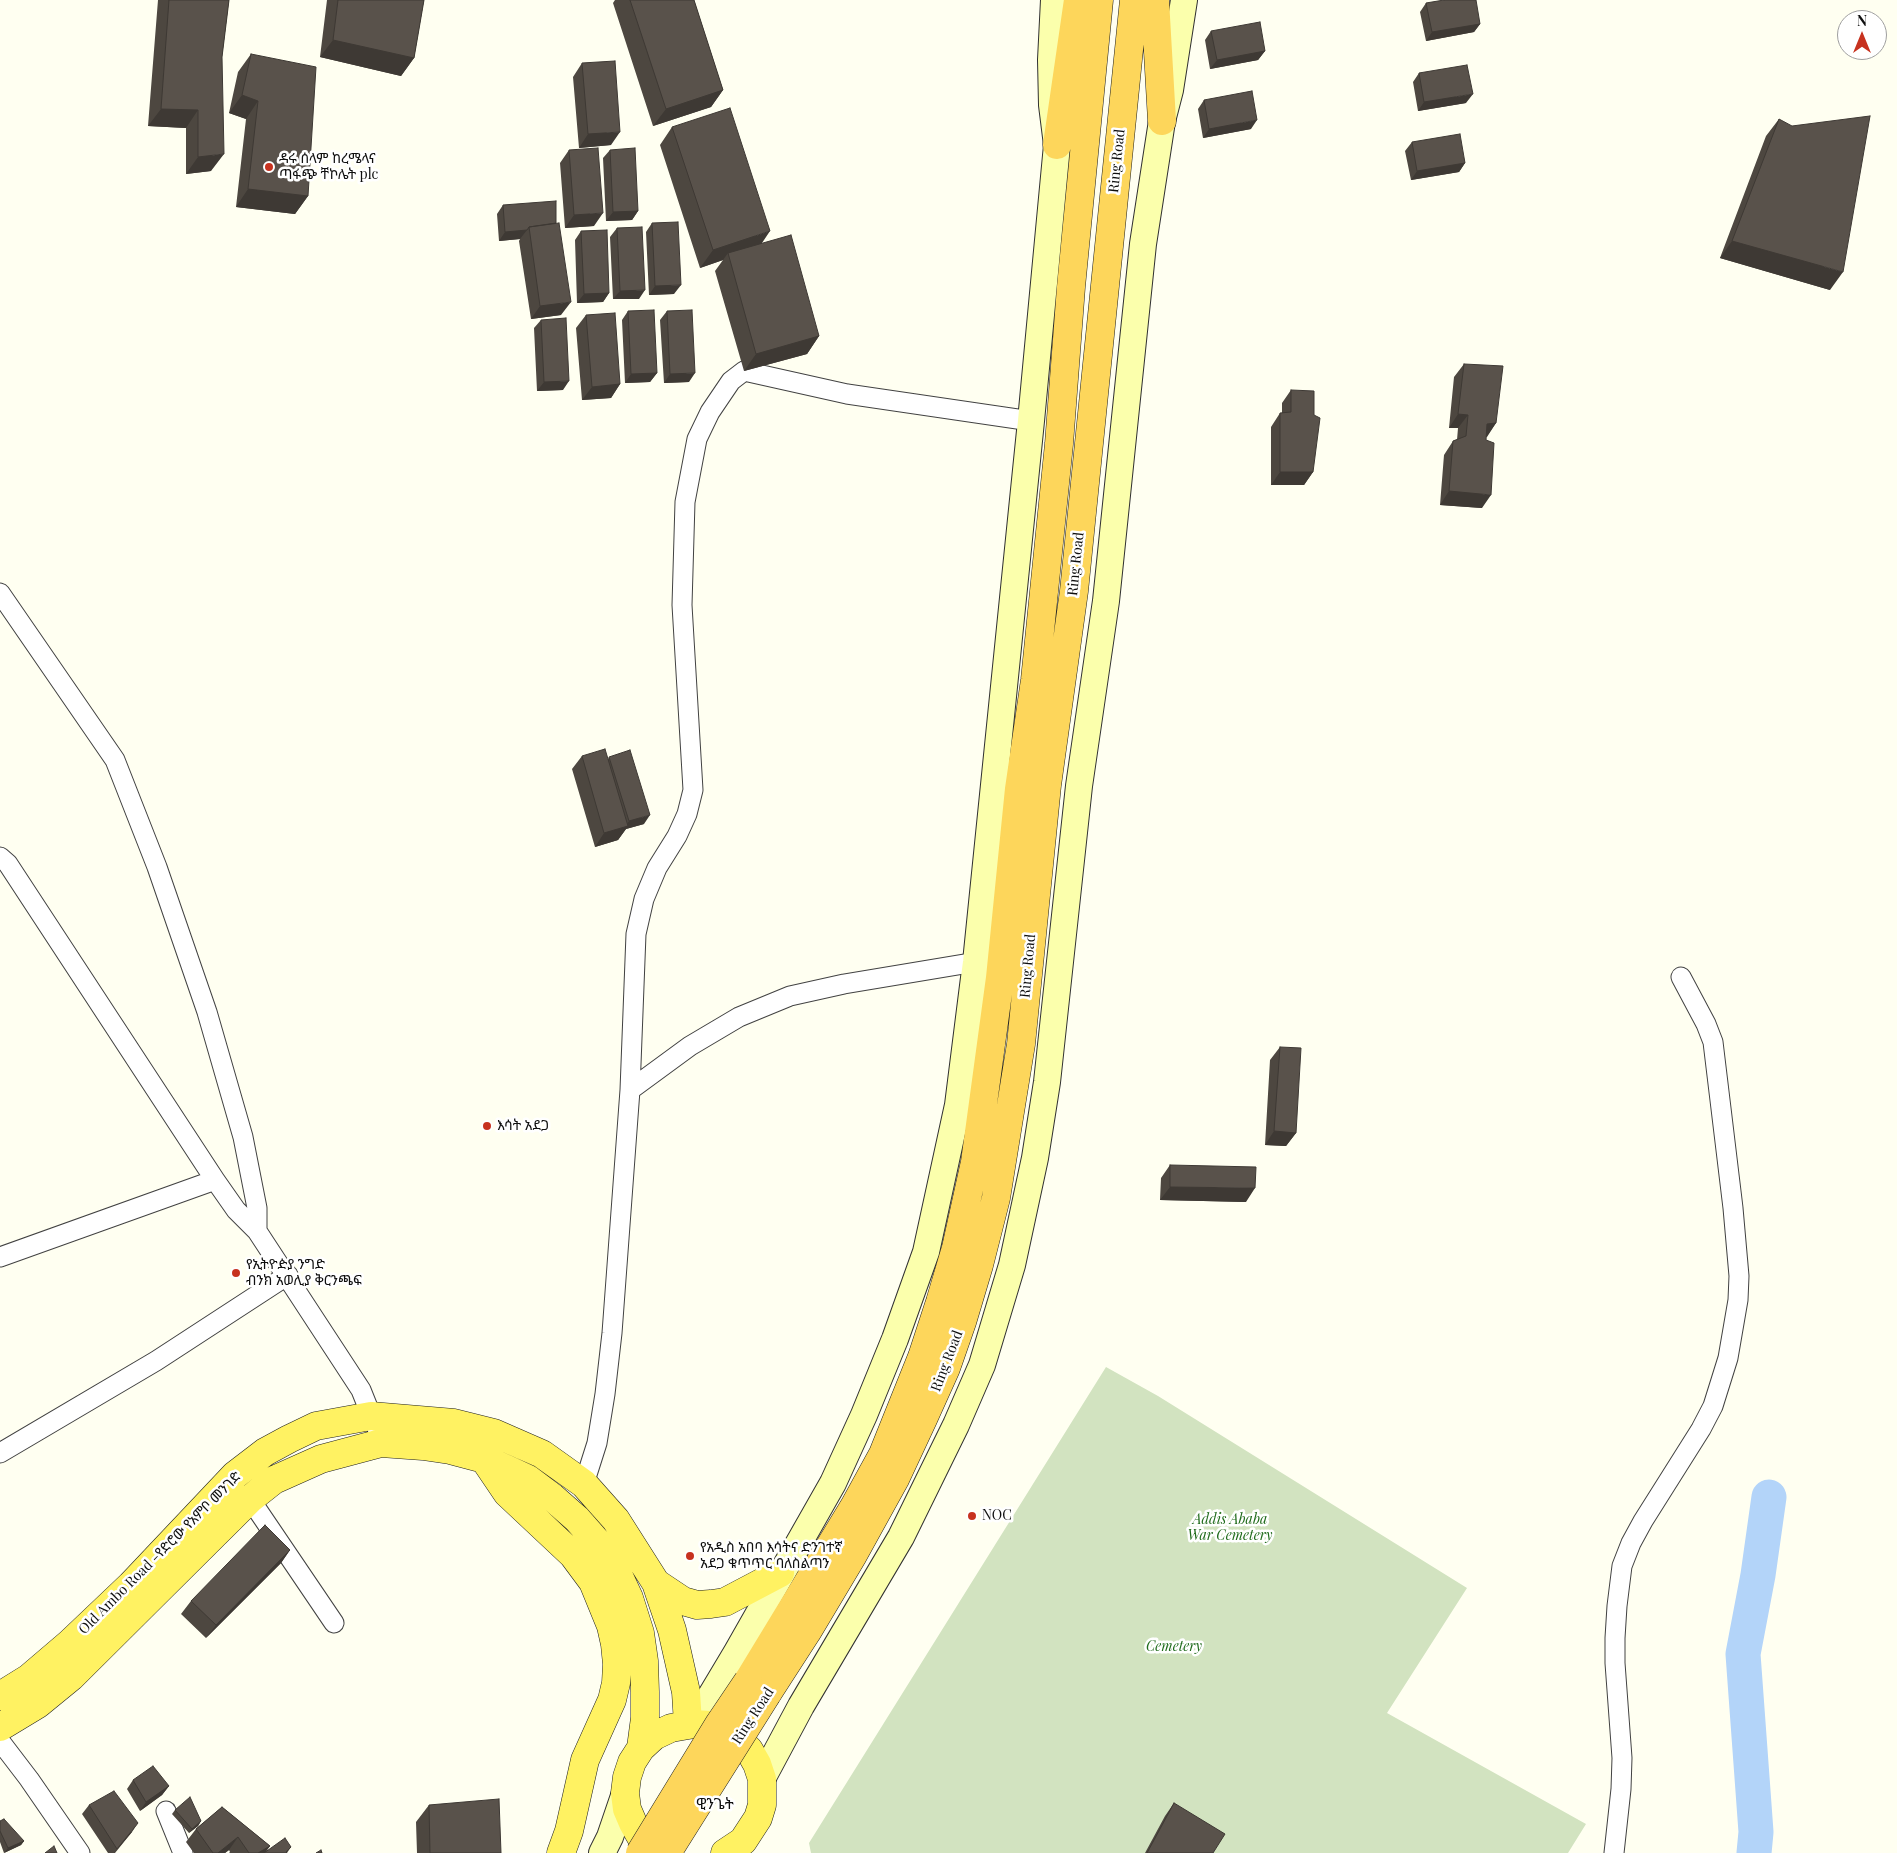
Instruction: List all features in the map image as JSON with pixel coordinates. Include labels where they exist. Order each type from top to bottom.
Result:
[{"type":"highway","points":[[1057,145],[1078,0]]},
{"type":"highway","name":"Ring Road","points":[[640,1853],[719,1724],[748,1681],[883,1454],[922,1357],[953,1257],[975,1162],[999,988],[1019,789],[1035,680],[1059,444],[1071,287],[1099,0]]},
{"type":"highway","name":"Ring Road","points":[[665,1853],[807,1632],[895,1479],[946,1368],[980,1265],[996,1198],[1021,1044],[1047,785],[1074,591],[1103,290],[1134,0]]},
{"type":"highway","points":[[1155,0],[1162,120]]},
{"type":"main road","points":[[691,1724],[737,1652],[833,1482],[864,1415],[895,1339],[926,1252],[958,1105],[976,962],[1057,145],[1052,105],[1051,60],[1054,0]]},
{"type":"main road","points":[[762,1779],[801,1706],[902,1537],[948,1442],[982,1365],[1012,1265],[1035,1158],[1047,1082],[1079,786],[1106,601],[1143,244],[1162,120],[1170,90],[1184,0]]},
{"type":"main road","name":"Old Ambo Road -የድሮው የአምቦ መንገድ","points":[[0,1696],[29,1678],[70,1643],[131,1585],[235,1475],[265,1452],[289,1438],[316,1426],[371,1416],[454,1423],[494,1433],[542,1454],[584,1484],[616,1520],[656,1583],[672,1630],[691,1724]]},
{"type":"main road","name":"Old Ambo Road -የድሮው የአምቦ መንገድ","points":[[0,1727],[38,1704],[71,1677],[250,1499],[274,1480],[321,1459],[381,1443],[450,1450],[484,1459],[528,1479],[577,1519],[599,1544],[616,1568],[629,1598],[640,1633],[644,1661],[645,1692],[645,1718],[641,1748]]},
{"type":"main road","points":[[484,1459],[507,1493],[573,1555],[593,1582],[611,1626],[617,1664],[616,1683],[612,1700],[585,1760],[571,1823],[561,1853]]},
{"type":"main road","points":[[656,1583],[683,1601],[697,1605],[711,1604],[725,1602],[780,1573]]},
{"type":"main road","points":[[602,1853],[610,1837],[625,1793],[627,1777],[632,1762],[641,1748],[654,1736],[662,1732],[691,1724],[709,1725],[738,1739],[749,1750],[757,1764],[762,1779],[762,1805],[753,1841],[743,1841],[725,1853]]},
{"type":"main road","points":[[625,1793],[627,1808],[633,1823],[642,1837],[653,1847],[665,1853]]},
{"type":"street","points":[[584,1484],[597,1443],[605,1394],[630,1090],[636,934],[644,899],[657,868],[681,828],[687,814],[693,790],[682,605],[685,502],[697,440],[710,412],[731,381],[744,371],[847,394],[1031,421]]},
{"type":"street","points":[[0,594],[115,760],[138,816],[183,938],[207,1012],[243,1137],[257,1208],[258,1231]]},
{"type":"street","points":[[0,857],[8,864],[215,1180],[236,1210],[258,1231],[288,1275],[361,1390],[381,1443]]},
{"type":"street","points":[[630,1090],[690,1046],[739,1017],[790,996],[844,984],[976,962]]},
{"type":"street","points":[[1614,1853],[1621,1789],[1622,1758],[1615,1663],[1617,1606],[1622,1566],[1631,1543],[1643,1521],[1714,1406],[1728,1358],[1738,1300],[1739,1276],[1734,1208],[1712,1042],[1706,1024],[1682,977]]},
{"type":"street","points":[[0,1257],[215,1180]]},
{"type":"street","points":[[0,1453],[156,1361],[288,1275]]},
{"type":"street","points":[[250,1499],[334,1623]]},
{"type":"street","points":[[0,1741],[29,1779],[80,1853]]},
{"type":"street","points":[[166,1811],[183,1853]]},
{"type":"green space","name":"Cemetery","points":[[1106,1367],[1158,1396],[1467,1588],[1387,1713],[1586,1824],[1568,1853],[811,1853],[809,1843]]},
{"type":"building","points":[[169,0],[229,0],[222,57],[224,154],[198,157],[198,110],[161,109]]},
{"type":"building","points":[[338,0],[424,0],[414,58],[333,40]]},
{"type":"building","points":[[630,0],[694,0],[723,90],[666,109]]},
{"type":"building","points":[[1444,0],[1476,0],[1480,24],[1432,32],[1426,3]]},
{"type":"building","points":[[1260,22],[1265,51],[1217,60],[1211,31]]},
{"type":"building","points":[[251,54],[316,67],[308,196],[248,189],[258,101],[242,95]]},
{"type":"building","points":[[615,61],[620,132],[588,134],[582,63]]},
{"type":"building","points":[[1467,65],[1473,94],[1424,102],[1419,73]]},
{"type":"building","points":[[1252,91],[1257,120],[1209,129],[1204,100]]},
{"type":"building","points":[[730,108],[770,231],[713,250],[672,127]]},
{"type":"building","points":[[1870,116],[1843,272],[1732,241],[1779,119],[1792,126]]},
{"type":"building","points":[[1460,134],[1465,163],[1417,171],[1412,142]]},
{"type":"building","points":[[598,148],[603,213],[574,215],[569,150]]},
{"type":"building","points":[[635,148],[638,211],[613,212],[610,150]]},
{"type":"building","points":[[556,201],[556,223],[529,227],[527,230],[505,232],[503,205]]},
{"type":"building","points":[[678,222],[681,285],[655,286],[652,223]]},
{"type":"building","points":[[559,223],[571,302],[540,306],[529,227]]},
{"type":"building","points":[[642,227],[645,290],[620,291],[617,228]]},
{"type":"building","points":[[607,230],[609,293],[584,294],[581,231]]},
{"type":"building","points":[[791,235],[819,336],[756,354],[728,253]]},
{"type":"building","points":[[654,310],[657,373],[631,374],[628,311]]},
{"type":"building","points":[[692,310],[695,373],[670,374],[667,311]]},
{"type":"building","points":[[615,313],[620,384],[592,387],[586,315]]},
{"type":"building","points":[[566,318],[569,381],[544,382],[541,320]]},
{"type":"building","points":[[1464,364],[1503,366],[1496,423],[1487,424],[1486,440],[1494,443],[1491,495],[1449,491],[1453,441],[1466,436],[1468,415],[1458,414]]},
{"type":"building","points":[[1291,390],[1314,391],[1314,415],[1320,418],[1313,472],[1280,472],[1280,413],[1291,412]]},
{"type":"building","points":[[605,749],[628,826],[604,833],[582,756]]},
{"type":"building","points":[[630,750],[650,815],[629,821],[609,757]]},
{"type":"building","points":[[1280,1047],[1301,1048],[1296,1133],[1274,1131]]},
{"type":"building","points":[[1170,1165],[1256,1167],[1255,1188],[1170,1187]]},
{"type":"building","points":[[265,1525],[290,1550],[216,1625],[191,1601]]},
{"type":"building","points":[[153,1766],[169,1786],[146,1802],[133,1780]]},
{"type":"building","points":[[114,1791],[138,1823],[117,1849],[89,1805]]},
{"type":"building","points":[[190,1797],[201,1821],[192,1829],[175,1810]]},
{"type":"building","points":[[499,1799],[501,1853],[430,1853],[429,1805]]},
{"type":"building","points":[[1174,1803],[1225,1834],[1213,1853],[1147,1853]]},
{"type":"building","points":[[222,1807],[270,1846],[258,1853],[249,1853],[238,1837],[218,1853],[213,1853],[196,1829]]},
{"type":"building","points":[[4,1819],[24,1841],[8,1848],[0,1831],[0,1821]]},
{"type":"building","points":[[285,1838],[291,1847],[287,1853],[264,1853]]},
{"type":"building","points":[[54,1846],[57,1853],[45,1853]]},
{"type":"waterway","points":[[1754,1853],[1756,1832],[1743,1654],[1758,1575],[1769,1497]]},
{"type":"place","name":"ዳሩ ሰላም ከረሜላና ጣፋጭ ቸኮሌት plc","points":[[269,167]]},
{"type":"place","name":"እሳት አደጋ","points":[[487,1126]]},
{"type":"place","name":"የኢትዮዽያ ንግድ ብንክ አወሊያ ቅርንጫፍ","points":[[236,1273]]},
{"type":"place","name":"NOC","points":[[972,1516]]},
{"type":"place","name":"የአዲስ አበባ እሳትና ድንገተኛ አደጋ ቁጥጥር ባለስልጣን","points":[[690,1556]]},
{"type":"district","name":"ዊንጌት","points":[[715,1804]]},
{"type":"park label","name":"Addis Ababa War Cemetery","points":[[1230,1528]]}]
